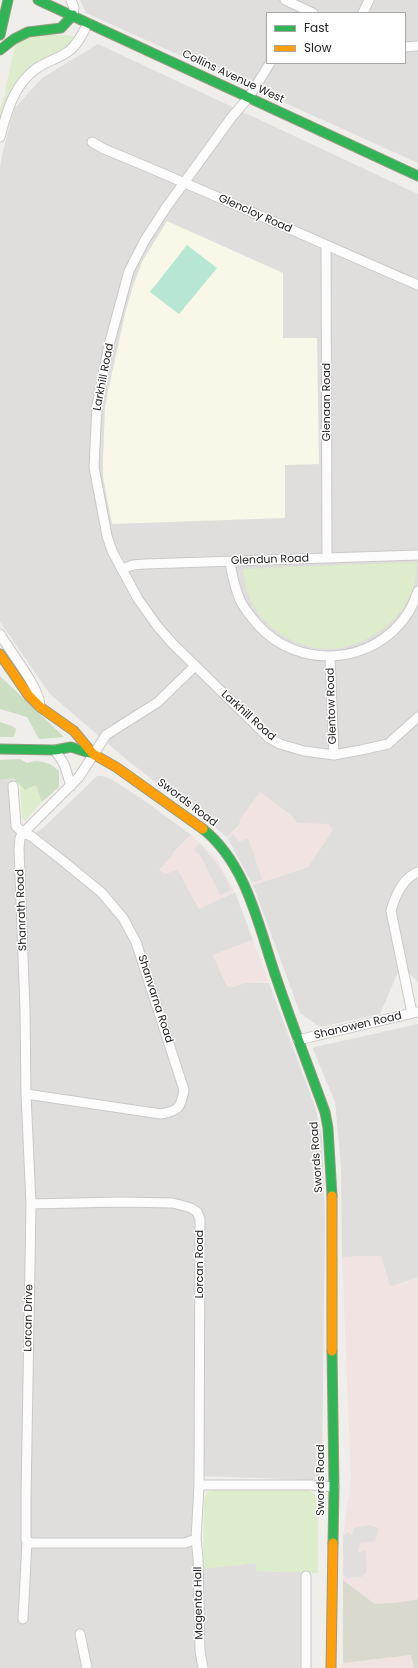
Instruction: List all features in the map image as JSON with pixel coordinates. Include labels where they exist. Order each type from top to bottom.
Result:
[{"type":"main road","points":[[0,35],[8,0]]},
{"type":"main road","name":"Collins Avenue West","points":[[38,0],[418,176]]},
{"type":"main road","points":[[0,50],[12,39],[26,32],[40,29],[61,28],[73,15]]},
{"type":"main road","name":"Swords Road","points":[[0,654],[29,696],[40,707],[74,731],[93,754],[116,767],[194,822],[209,834],[222,848],[248,894],[276,981],[326,1112],[333,1210],[332,1351],[334,1487],[331,1668]]},
{"type":"main road","points":[[0,749],[55,750],[71,747],[93,754]]},
{"type":"street","points":[[71,0],[74,8],[73,15]]},
{"type":"street","points":[[285,0],[298,10],[308,12]]},
{"type":"street","points":[[363,12],[369,0]]},
{"type":"street","points":[[0,136],[15,92],[26,78],[37,68],[69,51],[78,42],[88,23]]},
{"type":"street","points":[[406,47],[418,46]]},
{"type":"street","name":"Larkhill Road","points":[[269,64],[249,97],[231,118],[145,240],[129,271],[109,345],[97,405],[94,467],[107,536],[138,599],[158,627],[195,666],[269,738],[280,744],[304,751],[334,755],[388,744],[418,717]]},
{"type":"street","name":"Glencloy Road","points":[[92,142],[104,149],[185,182],[326,246],[418,285]]},
{"type":"street","name":"Glenaan Road","points":[[326,246],[327,558]]},
{"type":"street","name":"Glendun Road","points":[[122,569],[133,565],[145,564],[418,555]]},
{"type":"street","name":"Glentow Road","points":[[230,562],[233,580],[240,601],[251,617],[264,632],[277,642],[290,649],[305,654],[330,657],[359,651],[385,638],[408,614],[418,591]]},
{"type":"street","points":[[0,634],[37,693],[40,707]]},
{"type":"street","name":"Glentow Road","points":[[330,657],[334,755]]},
{"type":"street","points":[[13,786],[14,816],[16,826],[23,833],[79,778],[106,735],[158,702],[195,666]]},
{"type":"street","points":[[55,750],[64,764],[70,786]]},
{"type":"street","name":"Shanrath Road","points":[[23,833],[20,838],[20,849],[26,1094]]},
{"type":"street","name":"Shanvarna Road","points":[[23,833],[36,840],[102,893],[122,918],[136,942],[184,1090],[178,1109],[161,1114],[26,1094]]},
{"type":"street","points":[[415,1012],[391,911],[394,901],[402,886],[418,872]]},
{"type":"street","name":"Shanowen Road","points":[[298,1040],[415,1012]]},
{"type":"street","name":"Lorcan Drive","points":[[23,1619],[27,1542],[26,1498],[31,1204],[26,1094]]},
{"type":"street","name":"Lorcan Road","points":[[31,1204],[120,1202],[173,1203],[183,1205],[197,1212],[200,1219],[201,1232],[199,1485],[196,1539]]},
{"type":"street","points":[[199,1485],[311,1485],[334,1487]]},
{"type":"street","points":[[27,1542],[185,1543],[196,1539]]},
{"type":"street","name":"Magenta Hall","points":[[196,1539],[200,1650],[203,1668]]},
{"type":"street","points":[[306,1576],[306,1668]]},
{"type":"street","points":[[80,1634],[87,1668]]},
{"type":"shaded area","points":[[80,0],[418,0],[418,163],[86,13]]},
{"type":"shaded area","points":[[98,44],[418,194],[418,982],[401,965],[380,1014],[320,1027],[300,1013],[253,885],[308,867],[297,823],[290,814],[241,823],[227,837],[127,760],[50,694],[0,622],[0,168],[2,155],[14,109],[42,78]]},
{"type":"shaded area","points":[[167,221],[283,273],[283,338],[317,338],[319,464],[285,465],[285,518],[112,524],[103,477],[105,407],[126,310],[133,286],[143,260]]},
{"type":"shaded area","points":[[97,776],[111,779],[145,801],[191,835],[173,853],[178,870],[199,909],[235,892],[253,940],[213,955],[227,986],[234,987],[244,983],[269,983],[315,1107],[322,1137],[325,1220],[322,1466],[319,1474],[313,1480],[199,1476],[198,1569],[256,1563],[256,1571],[300,1572],[306,1576],[306,1668],[0,1668],[0,780],[13,778],[19,825],[33,834],[42,829]]},
{"type":"shaded area","points":[[260,792],[290,814],[297,823],[329,824],[333,830],[308,867],[253,885],[227,837],[241,824],[239,820]]},
{"type":"shaded area","points":[[233,834],[239,842],[248,838],[262,879],[252,883],[228,839]]},
{"type":"shaded area","points":[[191,835],[216,858],[235,892],[199,909],[178,870],[165,874],[159,870]]},
{"type":"shaded area","points":[[200,843],[222,871],[231,890],[220,895],[202,858],[194,850]]},
{"type":"shaded area","points":[[253,940],[269,982],[244,983],[234,987],[227,986],[213,955]]},
{"type":"shaded area","points":[[418,1024],[418,1277],[390,1287],[381,1256],[342,1257],[341,1167],[335,1102],[313,1049],[315,1047]]},
{"type":"shaded area","points":[[381,1256],[390,1287],[418,1277],[418,1599],[375,1604],[343,1580],[343,1535],[351,1479],[342,1257]]},
{"type":"shaded area","points":[[369,1525],[379,1528],[375,1541],[360,1543],[358,1553],[366,1550],[367,1572],[361,1577],[347,1578],[343,1575],[343,1535],[345,1535],[346,1532],[352,1534],[354,1528]]},
{"type":"shaded area","points":[[343,1580],[375,1604],[418,1599],[418,1668],[414,1668],[411,1655],[343,1663]]},
{"type":"shaded area","points":[[412,1655],[414,1668],[340,1668],[343,1663]]},
{"type":"green space","points":[[47,32],[47,35],[66,35],[75,37],[66,49],[36,63],[0,125],[0,108],[6,92],[15,45],[20,39]]},
{"type":"green space","points":[[187,245],[217,268],[179,314],[150,292]]},
{"type":"green space","points":[[417,562],[411,596],[399,613],[387,626],[372,636],[355,644],[346,647],[328,649],[307,646],[296,642],[276,631],[268,624],[254,607],[247,588],[243,569]]},
{"type":"green space","points":[[0,676],[64,737],[39,739],[27,717],[0,709]]},
{"type":"green space","points":[[0,722],[16,729],[14,737],[0,737]]},
{"type":"green space","points":[[20,759],[27,763],[36,761],[44,762],[52,765],[59,771],[59,787],[42,802],[36,785],[25,790],[13,778],[0,780],[0,760]]},
{"type":"green space","points":[[20,785],[25,790],[36,785],[42,802],[25,821],[22,817]]},
{"type":"green space","points":[[216,1489],[308,1490],[315,1494],[318,1503],[318,1573],[256,1571],[256,1563],[203,1569],[204,1499],[208,1492]]},
{"type":"traffic: fast","points":[[0,35],[8,0]]},
{"type":"traffic: fast","points":[[38,0],[418,176]]},
{"type":"traffic: fast","points":[[0,50],[14,39],[28,32],[61,28],[73,15]]},
{"type":"traffic: fast","points":[[0,749],[55,750],[71,747],[93,754]]},
{"type":"traffic: fast","points":[[203,829],[218,844],[231,861],[241,879],[258,919],[270,960],[325,1112],[328,1128],[332,1196]]},
{"type":"traffic: fast","points":[[332,1351],[334,1487],[333,1543]]},
{"type":"traffic: slow","points":[[0,654],[29,696],[40,707],[74,731],[93,754],[116,767],[203,829]]},
{"type":"traffic: slow","points":[[332,1196],[332,1351]]},
{"type":"traffic: slow","points":[[331,1668],[333,1543]]}]
